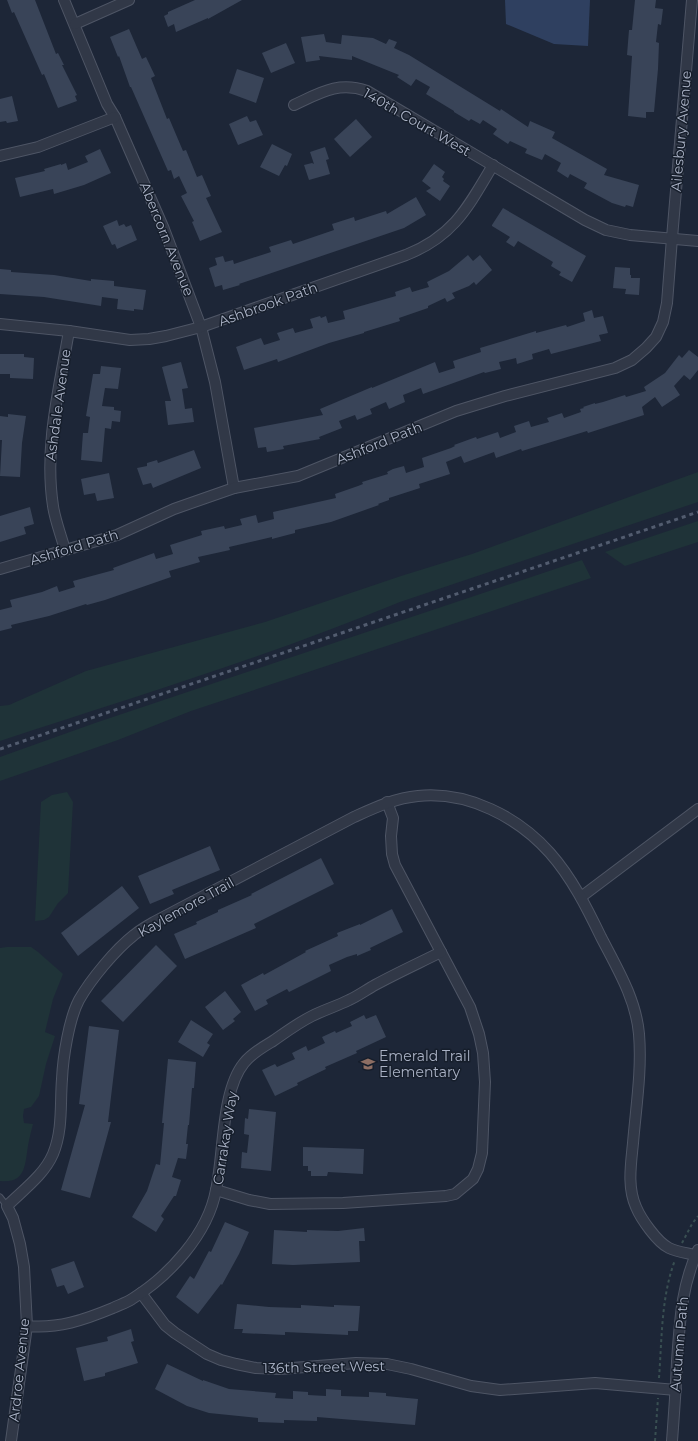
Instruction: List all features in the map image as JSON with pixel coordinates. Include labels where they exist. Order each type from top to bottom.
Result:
[{"type":"street","name":"Abercorn Avenue","points":[[64,0],[107,104],[115,117],[164,228],[202,327],[215,382],[234,488]]},
{"type":"street","points":[[75,24],[129,0]]},
{"type":"street","name":"Ailesbury Avenue","points":[[672,238],[692,0]]},
{"type":"street","name":"140th Court West","points":[[294,105],[327,90],[343,87],[359,88],[375,94],[585,220],[606,230],[630,235],[698,241]]},
{"type":"street","points":[[0,156],[38,146],[115,117]]},
{"type":"street","name":"Ashbrook Path","points":[[0,324],[69,331],[130,340],[166,336],[202,327],[406,255],[428,244],[448,230],[465,212],[493,165]]},
{"type":"street","name":"Ashford Path","points":[[0,569],[117,535],[174,509],[234,488],[298,476],[456,411],[505,396],[615,368],[632,360],[656,337],[664,322],[672,238]]},
{"type":"street","name":"Ashdale Avenue","points":[[65,550],[53,507],[49,467],[54,413],[69,331]]},
{"type":"street","name":"Kaylemore Trail","points":[[7,1206],[43,1171],[53,1154],[59,1132],[65,1051],[79,1001],[91,981],[133,935],[154,922],[354,817],[387,802],[417,796],[433,796],[456,798],[477,803],[496,812],[527,831],[550,853],[581,897],[630,996],[637,1020],[640,1056],[630,1185],[636,1206],[652,1233],[668,1248],[679,1251],[697,1252]]},
{"type":"street","points":[[216,1190],[249,1200],[270,1204],[343,1203],[439,1198],[454,1194],[473,1179],[478,1169],[482,1153],[485,1082],[483,1054],[479,1034],[470,1007],[395,865],[392,854],[393,818],[387,802]]},
{"type":"street","points":[[581,897],[698,809]]},
{"type":"street","name":"Carrakay Way","points":[[27,1326],[44,1327],[78,1322],[131,1300],[156,1283],[195,1240],[208,1216],[216,1190],[228,1103],[236,1078],[244,1063],[258,1050],[290,1028],[312,1016],[348,1001],[441,952]]},
{"type":"street","name":"Ardroe Avenue","points":[[7,1206],[13,1218],[24,1267],[27,1326],[11,1441]]},
{"type":"street","name":"Autumn Path","points":[[672,1441],[683,1291],[697,1252]]},
{"type":"street","name":"136th Street West","points":[[140,1293],[165,1325],[175,1334],[207,1354],[221,1360],[256,1368],[280,1369],[350,1363],[387,1364],[411,1369],[471,1386],[500,1390],[596,1384],[676,1390]]},
{"type":"lane","points":[[0,1196],[7,1206]]},
{"type":"path","points":[[655,1441],[665,1305],[668,1285],[679,1251],[692,1224],[698,1216]]},
{"type":"green space","points":[[698,472],[698,502],[400,602],[351,622],[251,658],[0,741],[0,706],[9,705],[86,671],[265,622],[401,576],[472,554]]},
{"type":"green space","points":[[698,521],[698,542],[625,566],[605,552]]},
{"type":"green space","points":[[582,560],[591,578],[191,711],[118,740],[0,781],[0,757],[95,723]]},
{"type":"green space","points":[[67,792],[73,802],[68,893],[58,903],[49,917],[44,920],[35,921],[41,802],[52,795]]},
{"type":"green space","points":[[31,947],[63,974],[53,999],[45,1032],[55,1036],[46,1064],[39,1096],[31,1107],[24,1109],[24,1123],[33,1124],[25,1166],[23,1171],[15,1179],[0,1181],[0,948]]},
{"type":"water","points":[[505,0],[590,0],[588,46],[554,44],[506,24]]},
{"type":"building","points":[[7,0],[35,0],[56,54],[58,53],[64,65],[62,65],[77,95],[75,96],[77,101],[58,108],[44,74],[42,75],[14,12],[12,13]]},
{"type":"building","points":[[195,0],[242,0],[208,19],[176,32],[174,24],[168,27],[164,16],[168,14],[168,12]]},
{"type":"building","points":[[635,0],[656,0],[655,8],[663,9],[661,25],[658,24],[656,42],[659,43],[654,112],[646,112],[646,118],[628,116],[632,56],[627,55],[629,30],[632,30]]},
{"type":"building","points":[[129,29],[142,59],[146,57],[155,76],[151,78],[167,119],[169,118],[183,151],[186,150],[197,177],[202,175],[211,196],[206,198],[222,232],[200,241],[192,222],[194,221],[181,196],[187,193],[179,176],[174,179],[171,170],[168,171],[130,87],[119,56],[118,57],[110,37]]},
{"type":"building","points":[[324,34],[326,42],[341,44],[342,35],[373,38],[386,44],[389,39],[397,42],[394,48],[409,55],[500,111],[501,109],[528,127],[530,121],[555,132],[552,138],[607,169],[604,175],[639,185],[633,207],[626,205],[625,207],[612,203],[584,188],[587,183],[570,174],[568,178],[557,171],[561,163],[545,154],[542,160],[525,153],[527,149],[510,141],[508,144],[493,134],[497,129],[483,120],[480,124],[471,119],[469,121],[426,94],[430,87],[416,79],[411,86],[397,77],[399,75],[352,56],[352,60],[319,56],[320,60],[306,62],[301,37]]},
{"type":"building","points":[[286,43],[295,63],[271,73],[262,53]]},
{"type":"building","points":[[237,69],[264,78],[256,103],[229,93]]},
{"type":"building","points":[[12,96],[18,121],[7,123],[6,121],[0,122],[0,99]]},
{"type":"building","points":[[247,116],[250,122],[256,120],[263,135],[238,145],[229,124]]},
{"type":"building","points":[[356,119],[372,137],[350,157],[334,139]]},
{"type":"building","points":[[272,144],[292,154],[287,166],[285,165],[279,176],[260,167]]},
{"type":"building","points":[[325,147],[329,159],[326,160],[330,174],[309,180],[304,165],[314,164],[310,152]]},
{"type":"building","points":[[100,149],[111,173],[84,185],[54,194],[53,189],[20,197],[15,178],[45,171],[44,169],[66,163],[68,170],[88,162],[85,156]]},
{"type":"building","points":[[434,164],[445,172],[442,177],[444,179],[443,181],[450,186],[440,201],[426,191],[431,188],[422,181]]},
{"type":"building","points":[[416,197],[426,215],[404,228],[239,284],[240,285],[223,290],[222,285],[215,287],[209,268],[217,265],[215,258],[223,256],[225,262],[233,260],[234,264],[271,252],[269,247],[291,240],[293,244],[334,230],[332,224],[354,217],[355,221],[386,211],[387,214]]},
{"type":"building","points":[[503,208],[586,256],[572,282],[559,275],[561,272],[551,266],[553,262],[518,241],[514,247],[506,242],[510,237],[492,226]]},
{"type":"building","points":[[117,220],[119,226],[124,224],[126,227],[131,225],[137,240],[117,249],[115,244],[112,245],[103,226]]},
{"type":"building","points":[[468,255],[473,261],[480,255],[492,270],[476,285],[474,282],[469,286],[452,293],[455,298],[447,302],[445,298],[428,306],[428,308],[399,318],[400,321],[329,343],[278,362],[277,359],[244,370],[236,347],[261,338],[264,345],[280,340],[277,333],[293,328],[295,333],[313,328],[310,319],[326,316],[328,323],[345,319],[343,311],[396,296],[395,292],[410,287],[412,292],[429,287],[427,282],[449,271]]},
{"type":"building","points":[[615,267],[630,268],[631,278],[640,278],[639,295],[625,294],[626,289],[613,288]]},
{"type":"building","points":[[0,269],[11,270],[11,272],[54,275],[91,281],[91,279],[114,281],[114,286],[146,290],[143,310],[134,309],[134,311],[117,309],[118,299],[102,297],[101,306],[44,297],[0,294]]},
{"type":"building","points":[[592,310],[594,318],[603,316],[608,333],[599,335],[601,341],[551,354],[549,349],[532,354],[533,359],[517,364],[516,358],[499,362],[501,369],[484,372],[423,394],[421,388],[403,395],[405,402],[389,409],[386,402],[370,409],[372,414],[357,420],[355,415],[339,421],[342,428],[319,437],[320,439],[283,446],[284,449],[267,452],[266,447],[258,448],[254,428],[323,415],[320,409],[435,362],[439,373],[455,368],[453,361],[481,352],[480,348],[536,331],[536,333],[566,325],[567,327],[585,321],[583,313]]},
{"type":"building","points":[[689,350],[698,357],[698,370],[690,380],[684,375],[674,386],[680,395],[662,407],[655,397],[642,407],[644,415],[588,433],[587,431],[522,451],[521,449],[496,458],[494,452],[464,463],[461,456],[446,462],[450,474],[419,484],[420,488],[389,498],[389,500],[378,504],[379,505],[331,522],[295,530],[295,533],[229,547],[230,550],[198,557],[200,562],[169,571],[171,577],[105,600],[11,625],[12,628],[0,631],[0,610],[12,607],[10,600],[42,592],[57,586],[59,592],[75,587],[73,581],[114,570],[113,568],[154,553],[156,559],[173,554],[170,545],[202,535],[201,531],[224,526],[225,529],[242,525],[240,519],[256,515],[258,523],[274,519],[273,512],[336,498],[335,494],[363,484],[362,482],[388,474],[387,472],[393,469],[404,466],[406,473],[424,467],[422,458],[476,437],[477,439],[498,432],[500,438],[516,432],[514,426],[529,421],[531,427],[549,422],[547,418],[562,413],[564,418],[581,412],[580,409],[584,408],[583,407],[595,403],[625,395],[626,397],[646,391],[644,387],[665,373],[679,355],[682,358]]},
{"type":"building","points":[[0,354],[24,354],[24,357],[34,358],[33,379],[10,378],[10,374],[0,374]]},
{"type":"building","points":[[181,362],[188,388],[182,389],[185,409],[192,408],[194,422],[168,425],[165,401],[171,401],[162,367]]},
{"type":"building","points":[[101,366],[121,368],[118,389],[105,388],[102,406],[114,407],[114,410],[121,411],[120,422],[112,421],[111,429],[105,428],[102,462],[81,460],[83,433],[88,433],[90,417],[86,416],[93,374],[100,374]]},
{"type":"building","points":[[8,414],[26,416],[22,443],[20,477],[0,476],[2,440],[0,440],[0,416],[8,417]]},
{"type":"building","points":[[194,450],[201,468],[153,488],[151,483],[143,485],[137,468],[147,466],[147,463],[157,460],[158,463]]},
{"type":"building","points":[[109,473],[114,498],[97,501],[95,493],[84,495],[81,479]]},
{"type":"building","points":[[30,507],[34,524],[24,527],[26,534],[0,542],[0,516]]},
{"type":"building","points":[[210,846],[220,870],[172,890],[174,894],[150,904],[138,876]]},
{"type":"building","points":[[321,858],[334,884],[254,924],[256,928],[185,959],[174,934],[197,924],[196,922],[218,912],[218,910],[252,895],[251,894]]},
{"type":"building","points":[[122,886],[139,908],[78,956],[61,933]]},
{"type":"building","points":[[392,909],[403,932],[370,948],[371,950],[357,956],[357,954],[347,957],[329,965],[331,971],[289,992],[287,989],[266,1000],[268,1004],[255,1011],[241,985],[263,973],[264,975],[306,952],[305,951],[338,936],[337,933],[360,925]]},
{"type":"building","points":[[156,945],[177,966],[123,1022],[101,1001]]},
{"type":"building","points":[[225,991],[241,1012],[233,1019],[235,1021],[223,1030],[205,1007]]},
{"type":"building","points":[[364,1015],[366,1019],[376,1015],[386,1037],[356,1051],[357,1053],[325,1067],[326,1069],[275,1096],[262,1070],[275,1064],[277,1067],[295,1059],[292,1053],[306,1046],[308,1051],[325,1043],[322,1037],[352,1026],[350,1022]]},
{"type":"building","points":[[191,1020],[213,1034],[207,1043],[210,1045],[203,1057],[178,1042]]},
{"type":"building","points":[[89,1026],[119,1030],[108,1122],[111,1122],[90,1198],[61,1190],[85,1105],[79,1104]]},
{"type":"building","points":[[168,1059],[196,1062],[186,1144],[188,1144],[186,1159],[178,1158],[172,1177],[181,1180],[176,1196],[174,1196],[161,1216],[164,1219],[156,1232],[132,1217],[147,1191],[156,1164],[160,1165]]},
{"type":"building","points":[[249,1109],[276,1112],[271,1171],[241,1168],[242,1152],[247,1153],[249,1135],[244,1134],[245,1118],[248,1119]]},
{"type":"building","points":[[303,1147],[364,1149],[363,1174],[328,1172],[327,1176],[311,1176],[311,1171],[308,1171],[308,1166],[303,1166]]},
{"type":"building","points":[[225,1222],[249,1232],[222,1285],[221,1284],[198,1314],[176,1297],[190,1276],[194,1279],[209,1251],[211,1252]]},
{"type":"building","points":[[364,1228],[365,1241],[359,1241],[360,1262],[293,1265],[272,1264],[274,1230],[307,1232],[307,1230],[338,1231]]},
{"type":"building","points":[[74,1261],[84,1287],[68,1294],[64,1285],[57,1287],[51,1269]]},
{"type":"building","points":[[237,1304],[301,1308],[301,1305],[334,1307],[334,1305],[360,1306],[358,1331],[348,1331],[348,1335],[285,1332],[285,1335],[242,1333],[243,1329],[234,1329]]},
{"type":"building","points":[[131,1329],[134,1341],[131,1342],[138,1363],[105,1373],[105,1376],[84,1381],[76,1348],[108,1341],[107,1337]]},
{"type":"building","points":[[167,1364],[203,1381],[229,1389],[276,1393],[275,1398],[293,1399],[293,1391],[308,1392],[308,1395],[326,1396],[326,1389],[341,1390],[341,1396],[369,1397],[369,1392],[386,1393],[386,1396],[418,1399],[415,1425],[317,1417],[317,1421],[284,1420],[284,1423],[258,1422],[258,1418],[209,1413],[187,1406],[155,1389]]},
{"type":"railway","points":[[0,749],[698,512]]},
{"type":"place","name":"Emerald Trail Elementary","points":[[368,1064]]}]
